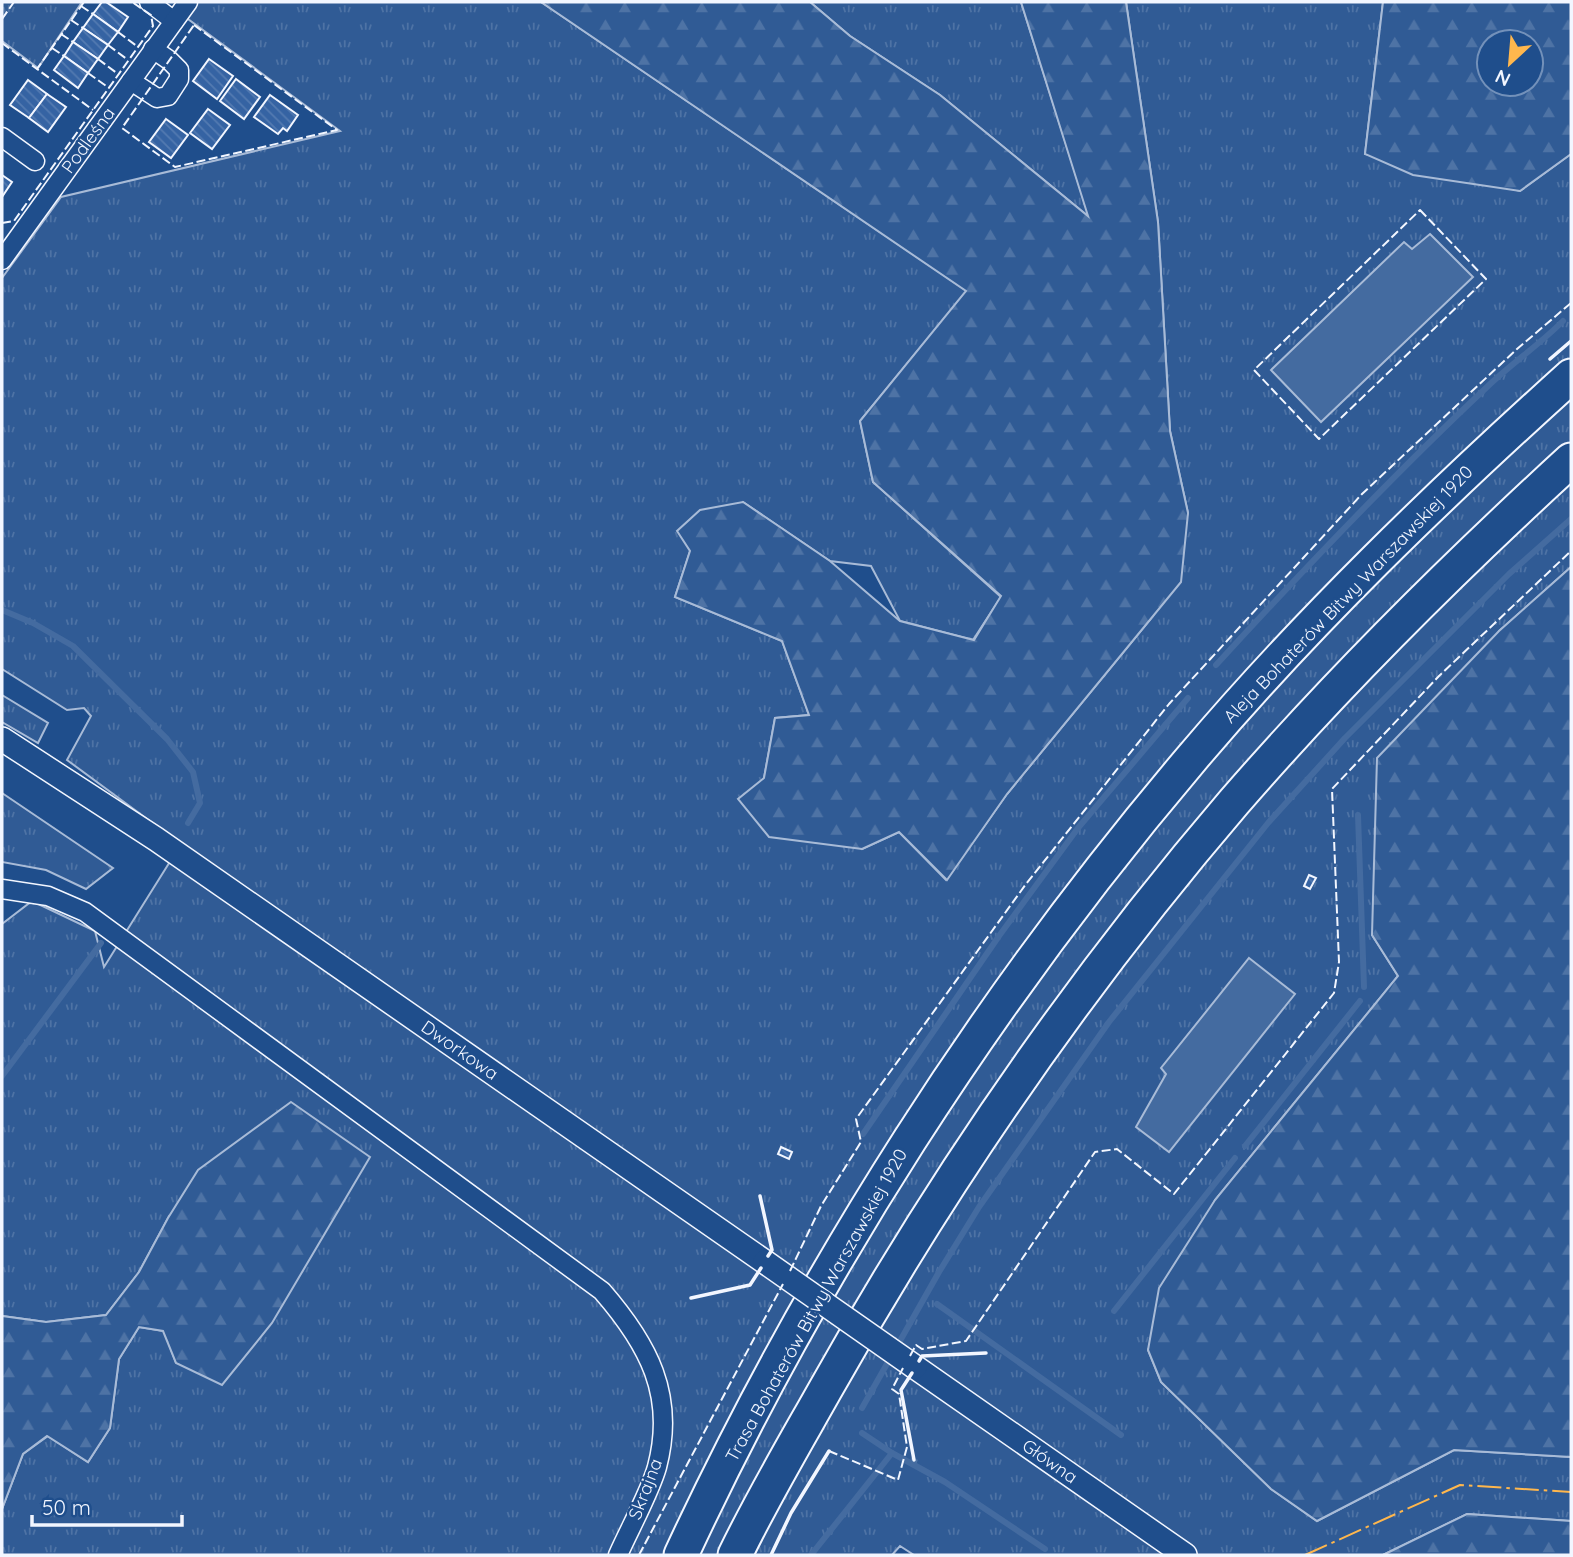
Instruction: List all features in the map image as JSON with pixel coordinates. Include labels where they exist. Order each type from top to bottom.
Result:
[{"type":"highway","name":"Aleja Bohaterów Bitwy Warszawskiej 1920","points":[[1191,760],[1279,661],[1401,535],[1495,444],[1571,376]]},
{"type":"highway","points":[[734,1555],[856,1335],[905,1254],[965,1161],[1086,987],[1235,802],[1322,704],[1392,630],[1571,460]]},
{"type":"highway","name":"Trasa Bohaterów Bitwy Warszawskiej 1920","points":[[681,1555],[771,1378],[857,1223],[918,1125],[1040,951],[1191,760]]},
{"type":"street","name":"Podleśna","points":[[3,254],[131,81],[179,9],[149,2]]},
{"type":"street","points":[[131,81],[157,99],[168,96],[179,79],[179,70],[153,49]]},
{"type":"street","name":"Podleśna","points":[[2,137],[35,161]]},
{"type":"street","name":"Dworkowa","points":[[2,738],[156,838],[915,1367]]},
{"type":"street","name":"Skrajna","points":[[2,889],[48,896],[85,912],[602,1291],[644,1346],[657,1379],[664,1425],[657,1468],[618,1555]]},
{"type":"street","name":"Główna","points":[[915,1367],[1185,1555]]},
{"type":"green space","points":[[2,2],[82,2],[38,68],[2,41]]},
{"type":"green space","points":[[179,2],[541,2],[967,291],[860,421],[873,482],[1001,597],[973,640],[900,621],[871,566],[830,561],[743,502],[690,551],[675,597],[782,641],[809,715],[775,718],[764,778],[862,849],[899,832],[946,880],[1007,794],[1153,616],[1188,513],[1170,431],[1158,222],[1126,2],[1383,2],[1365,154],[1520,191],[1571,154],[1571,567],[1499,631],[1372,935],[1398,976],[1215,1200],[1148,1350],[1161,1382],[1271,1489],[1317,1521],[1454,1450],[1571,1457],[1571,1521],[1467,1514],[1383,1555],[914,1555],[900,1546],[892,1555],[2,1555],[2,1509],[23,1454],[48,1436],[88,1462],[110,1428],[119,1359],[139,1327],[164,1331],[176,1363],[168,1218],[139,1272],[106,1315],[46,1322],[2,1316],[2,924],[32,901],[95,931],[104,967],[181,844],[67,760],[91,716],[84,708],[67,710],[2,669],[2,278],[61,197],[340,131],[188,19]]},
{"type":"green space","points":[[541,2],[810,2],[850,36],[940,95],[1088,216],[1021,2],[1126,2],[1158,222],[1170,431],[1188,513],[1181,582],[1007,794],[947,880],[899,832],[862,849],[769,837],[738,799],[764,778],[775,718],[809,715],[782,641],[675,597],[690,551],[677,531],[700,510],[743,502],[830,561],[900,621],[974,640],[1001,596],[873,482],[860,421],[966,291]]},
{"type":"green space","points":[[810,2],[1021,2],[1089,217],[940,95],[850,36]]},
{"type":"green space","points":[[1383,2],[1571,2],[1571,154],[1520,191],[1413,175],[1365,154]]},
{"type":"green space","points":[[1571,567],[1571,1457],[1454,1450],[1317,1521],[1271,1489],[1161,1382],[1148,1350],[1159,1288],[1215,1200],[1398,976],[1372,935],[1377,758],[1499,631]]},
{"type":"green space","points":[[2,695],[48,723],[38,743],[2,722]]},
{"type":"green space","points":[[2,793],[113,868],[86,889],[46,870],[2,862]]},
{"type":"green space","points":[[291,1102],[370,1157],[272,1323],[222,1385],[176,1363],[163,1331],[139,1327],[119,1359],[110,1428],[88,1462],[47,1436],[23,1454],[2,1509],[2,1316],[46,1322],[106,1315],[139,1272],[198,1170]]},
{"type":"green space","points":[[1467,1514],[1571,1521],[1571,1555],[1383,1555]]},
{"type":"shaded area","points":[[1430,234],[1473,277],[1321,422],[1271,370],[1404,242],[1412,249]]},
{"type":"shaded area","points":[[1249,958],[1295,994],[1169,1152],[1136,1127],[1166,1074],[1161,1068]]},
{"type":"building","points":[[102,2],[128,17],[118,32],[93,14]]},
{"type":"building","points":[[93,14],[118,32],[108,45],[83,28]]},
{"type":"building","points":[[83,28],[108,45],[98,59],[73,42]]},
{"type":"building","points":[[73,42],[98,59],[88,73],[64,56]]},
{"type":"building","points":[[64,56],[88,73],[78,88],[54,70]]},
{"type":"building","points":[[209,59],[233,76],[217,99],[193,81]]},
{"type":"building","points":[[236,79],[260,97],[244,119],[220,101]]},
{"type":"building","points":[[28,80],[47,94],[29,118],[10,105]]},
{"type":"building","points":[[47,94],[66,107],[48,132],[29,118]]},
{"type":"building","points":[[270,95],[298,115],[287,131],[283,128],[278,134],[254,117]]},
{"type":"building","points":[[208,109],[230,125],[212,149],[190,133]]},
{"type":"building","points":[[166,119],[188,135],[171,158],[149,142]]},
{"type":"building","points":[[2,175],[12,182],[2,197]]},
{"type":"building","points":[[1309,875],[1316,878],[1310,889],[1304,886]]},
{"type":"building","points":[[781,1147],[792,1152],[789,1159],[778,1154]]},
{"type":"waterway","points":[[1216,665],[1417,455],[1496,379],[1563,321]]},
{"type":"waterway","points":[[862,1408],[979,1207],[1109,1022],[1268,823],[1345,738],[1509,574],[1571,519]]},
{"type":"waterway","points":[[2,610],[33,623],[73,646],[167,739],[193,772],[200,803],[188,823]]},
{"type":"waterway","points":[[863,1134],[999,936],[1078,828],[1188,698]]},
{"type":"waterway","points":[[1358,815],[1364,987]]},
{"type":"waterway","points":[[2,1076],[101,943]]},
{"type":"waterway","points":[[1245,1146],[1360,1001]]},
{"type":"waterway","points":[[1114,1311],[1235,1158]]},
{"type":"waterway","points":[[937,1304],[1121,1435]]},
{"type":"waterway","points":[[811,1555],[892,1453],[862,1433]]},
{"type":"waterway","points":[[892,1453],[945,1482],[1045,1549]]},
{"type":"fence","points":[[2,19],[14,2]]},
{"type":"fence","points":[[84,2],[37,69],[93,110]]},
{"type":"fence","points":[[2,223],[14,221],[153,26],[151,15],[132,2]]},
{"type":"fence","points":[[81,6],[93,14]]},
{"type":"fence","points":[[71,20],[83,28]]},
{"type":"fence","points":[[194,25],[337,130],[175,167],[122,128],[194,25]]},
{"type":"fence","points":[[118,32],[138,47]]},
{"type":"fence","points":[[61,34],[73,42]]},
{"type":"fence","points":[[2,43],[37,69]]},
{"type":"fence","points":[[108,45],[128,60]]},
{"type":"fence","points":[[52,48],[64,56]]},
{"type":"fence","points":[[98,59],[118,74]]},
{"type":"fence","points":[[88,73],[109,88]]},
{"type":"fence","points":[[1420,210],[1486,279],[1319,439],[1254,370],[1420,210]]},
{"type":"fence","points":[[790,1271],[821,1206],[861,1142],[856,1119],[1026,884],[1169,704],[1362,494],[1517,349],[1571,303]]},
{"type":"fence","points":[[910,1356],[916,1345],[922,1349],[966,1341],[1095,1152],[1117,1149],[1174,1194],[1334,993],[1339,962],[1332,789],[1439,676],[1571,551]]},
{"type":"fence","points":[[639,1555],[783,1284]]},
{"type":"fence","points":[[829,1451],[898,1480],[907,1447],[899,1394],[892,1389],[903,1368]]},
{"type":"wall","points":[[1550,359],[1571,341]]},
{"type":"wall","points":[[760,1196],[772,1250],[768,1256]]},
{"type":"wall","points":[[691,1298],[750,1285],[761,1268]]},
{"type":"wall","points":[[919,1361],[922,1356],[986,1353]]},
{"type":"wall","points":[[912,1373],[901,1390],[914,1460]]},
{"type":"wall","points":[[771,1555],[791,1513],[829,1451]]},
{"type":"power","points":[[1305,1555],[1460,1485],[1571,1492]]}]
